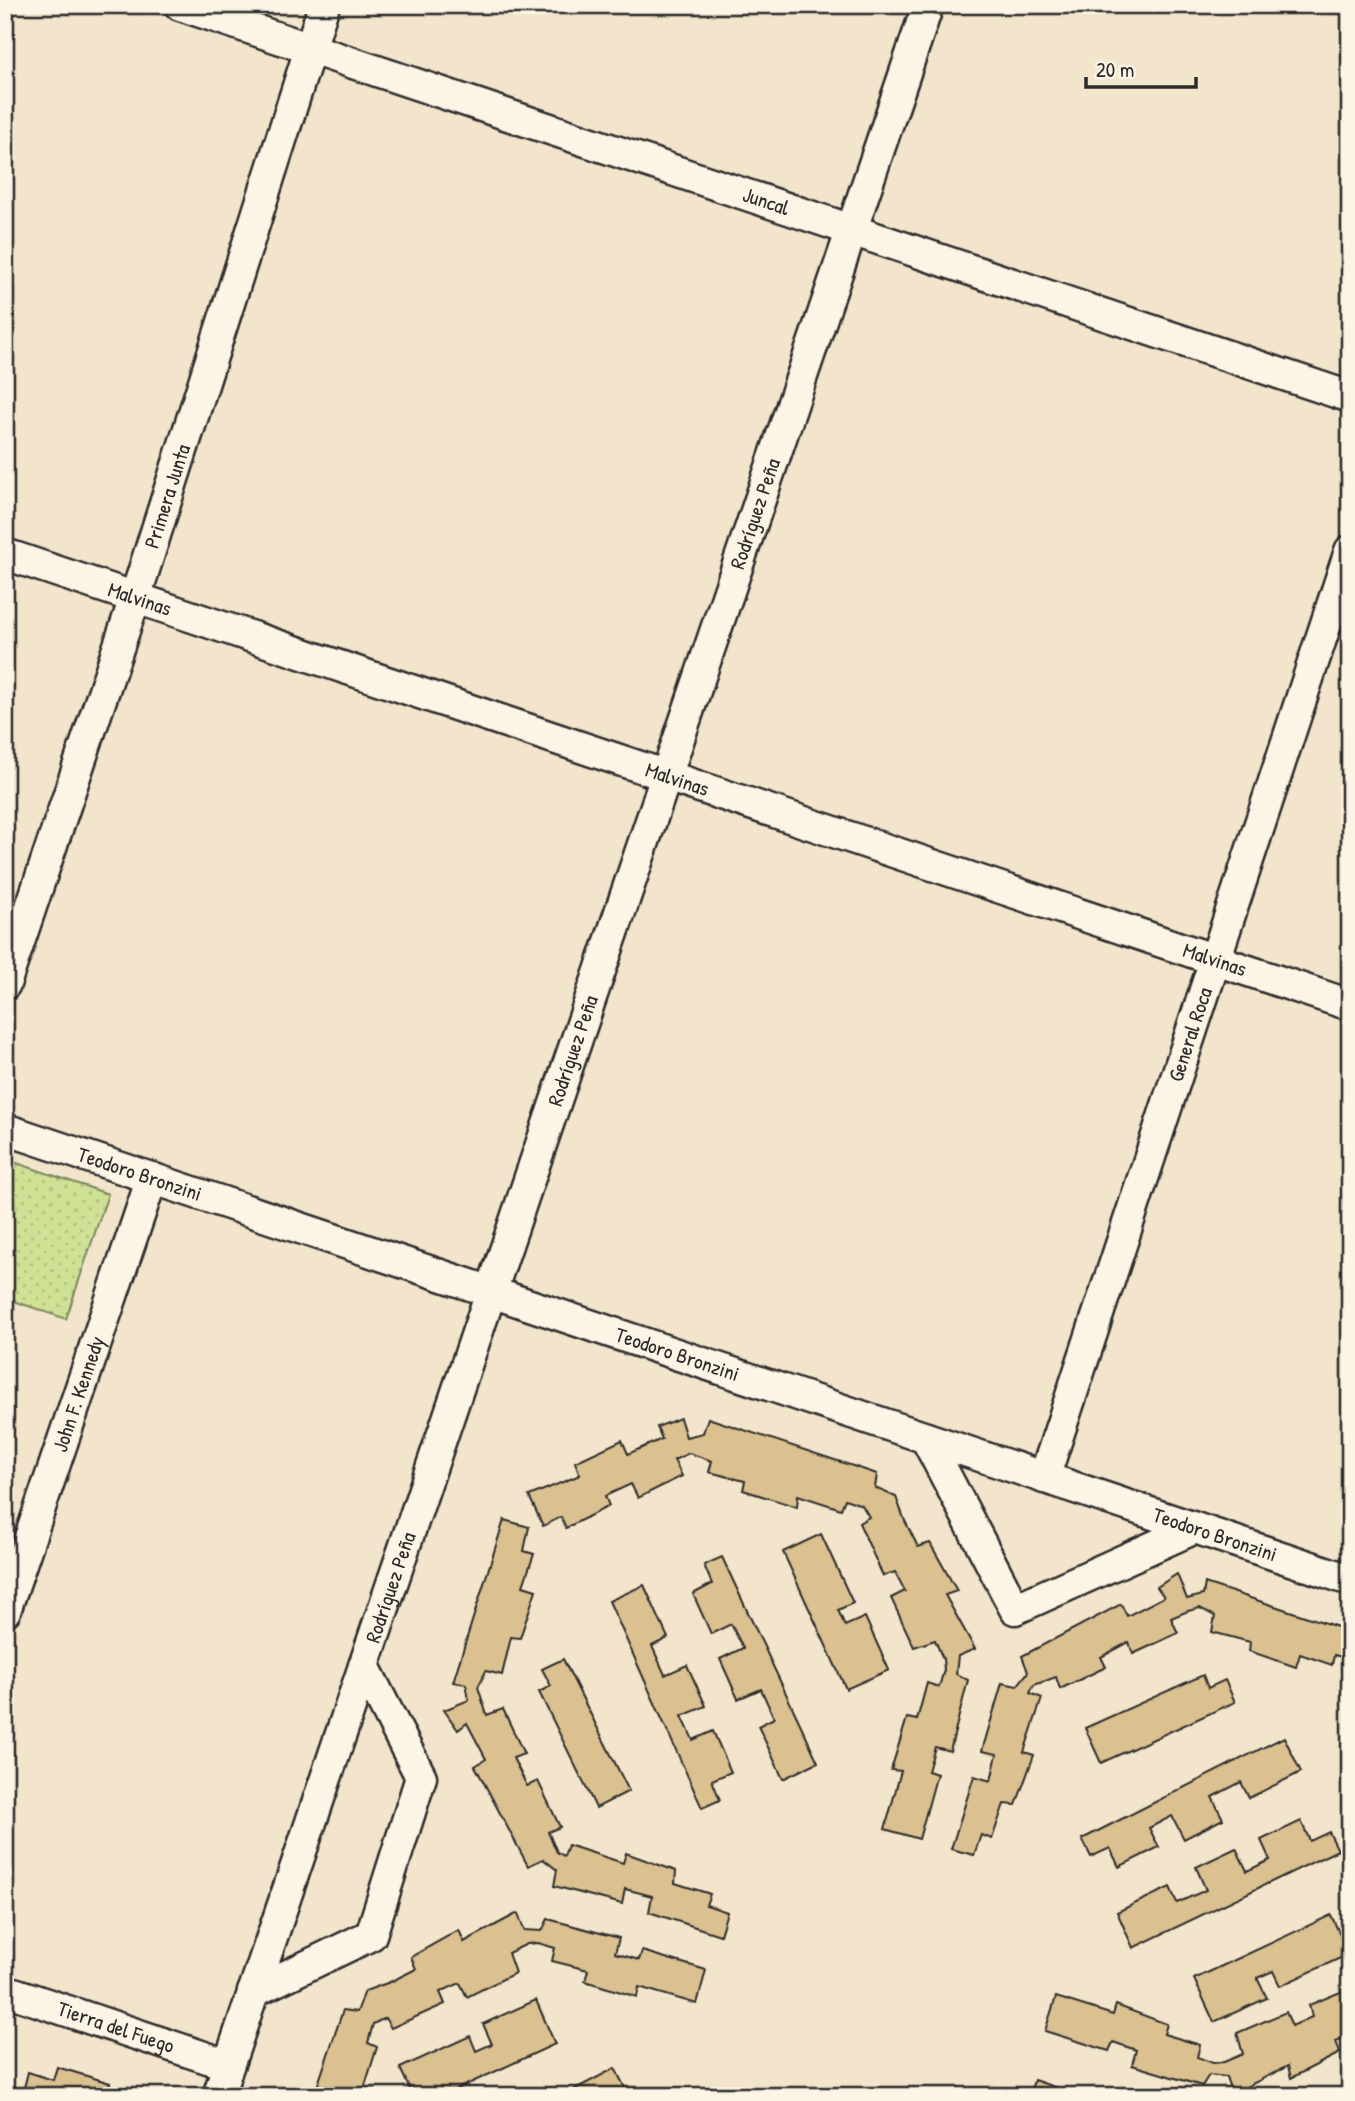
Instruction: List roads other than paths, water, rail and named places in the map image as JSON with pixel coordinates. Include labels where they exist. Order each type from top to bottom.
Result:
[{"type":"street","name":"Juncal","points":[[180,5],[1350,397]]},
{"type":"street","name":"Primera Junta","points":[[5,984],[135,598],[324,5]]},
{"type":"street","name":"Rodríguez Peña","points":[[218,2096],[928,5]]},
{"type":"street","name":"General Roca","points":[[1044,1478],[1350,551]]},
{"type":"street","name":"Malvinas","points":[[5,554],[1350,1005]]},
{"type":"street","name":"Teodoro Bronzini","points":[[5,1129],[1350,1580]]},
{"type":"street","name":"John F. Kennedy","points":[[5,1611],[152,1178]]},
{"type":"street","points":[[926,1438],[1016,1609],[1195,1528]]},
{"type":"street","points":[[253,1992],[371,1935],[421,1777],[364,1666]]},
{"type":"street","name":"Tierra del Fuego","points":[[5,1990],[228,2065]]}]
